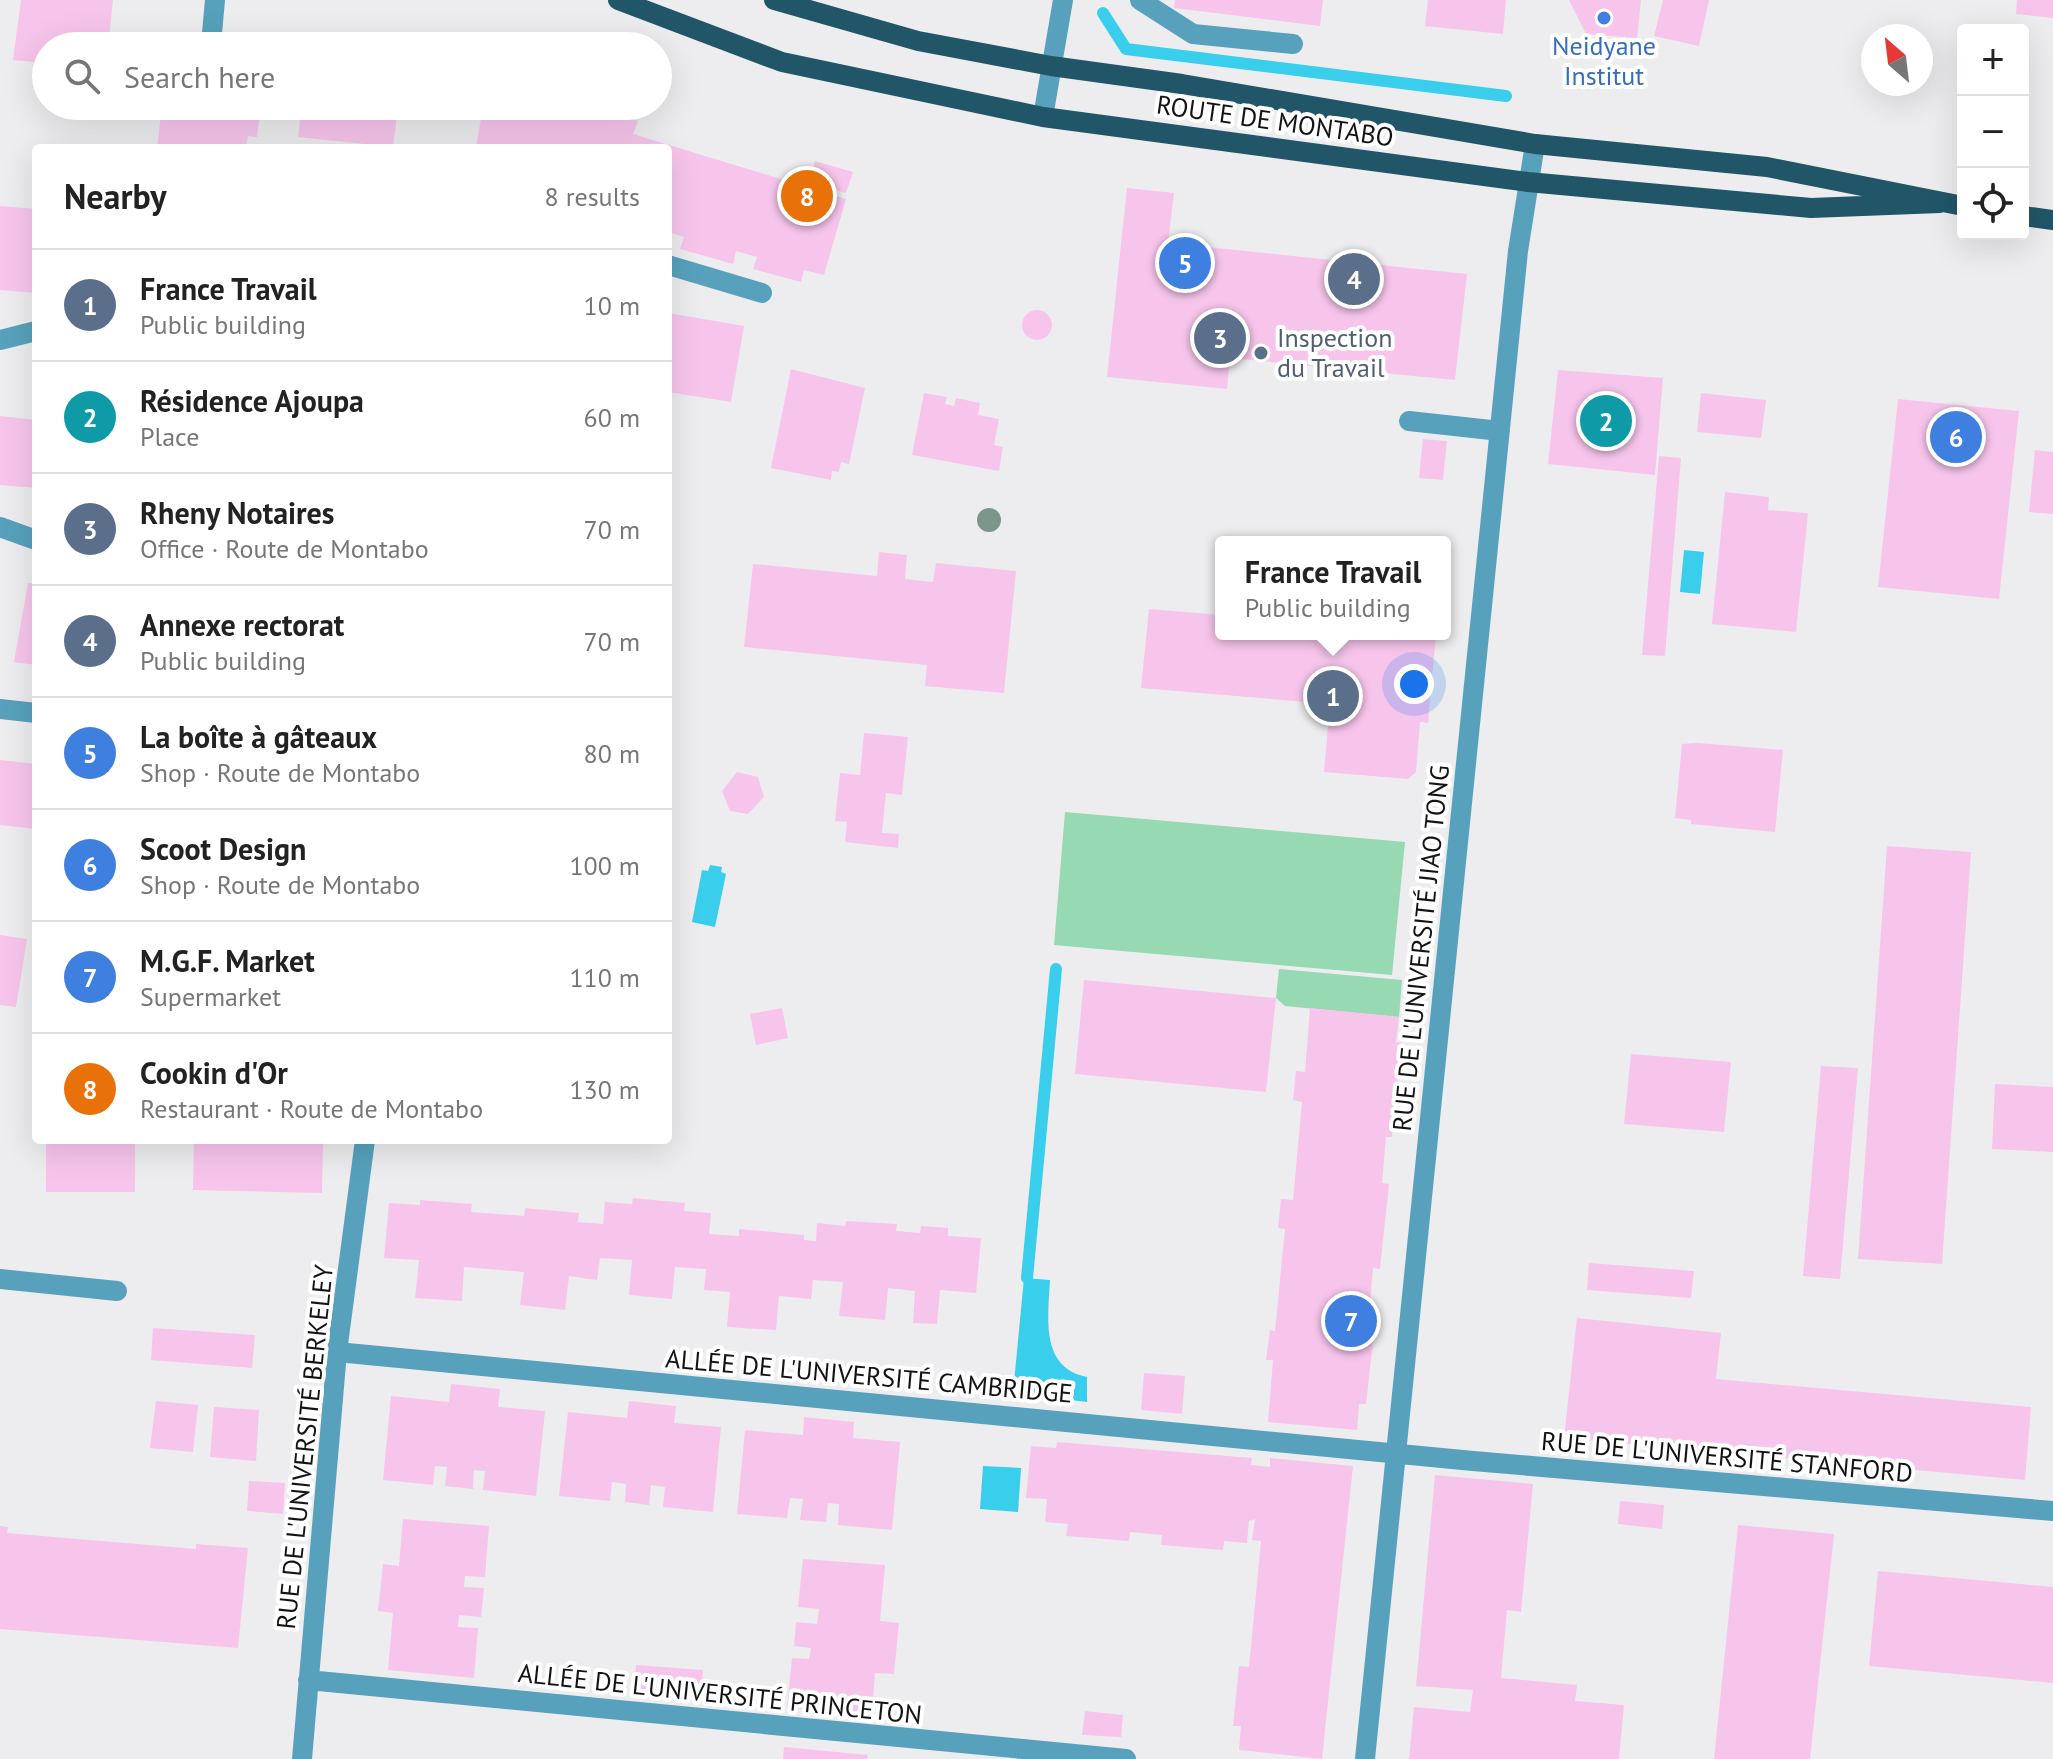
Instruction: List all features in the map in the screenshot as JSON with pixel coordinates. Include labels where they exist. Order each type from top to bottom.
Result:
[{"type":"main road","name":"ROUTE DE MONTABO","points":[[618,0],[782,62],[1043,117],[1528,182],[1811,208],[1940,203]]},
{"type":"main road","name":"ROUTE DE MONTABO","points":[[774,0],[918,41],[1051,66],[1182,84],[1535,144],[1767,167],[1957,205]]},
{"type":"main road","points":[[2029,217],[2053,220]]},
{"type":"street","points":[[212,32],[215,0]]},
{"type":"street","points":[[1043,117],[1063,0]]},
{"type":"street","points":[[1140,0],[1193,34],[1293,44]]},
{"type":"street","name":"RUE DE L'UNIVERSITÉ JIAO TONG","points":[[1365,1759],[1518,251],[1535,144]]},
{"type":"street","points":[[672,266],[762,293]]},
{"type":"street","points":[[0,340],[32,332]]},
{"type":"street","points":[[1409,421],[1500,431]]},
{"type":"street","points":[[0,527],[32,539]]},
{"type":"street","points":[[0,709],[32,713]]},
{"type":"street","name":"RUE DE L'UNIVERSITÉ BERKELEY","points":[[302,1759],[337,1352],[364,1144]]},
{"type":"street","points":[[0,1279],[117,1291]]},
{"type":"street","name":"ALLÉE DE L'UNIVERSITÉ CAMBRIDGE","points":[[337,1352],[1396,1453]]},
{"type":"street","name":"RUE DE L'UNIVERSITÉ STANFORD","points":[[1396,1453],[2053,1511]]},
{"type":"street","name":"ALLÉE DE L'UNIVERSITÉ PRINCETON","points":[[308,1680],[1126,1759]]},
{"type":"green space","points":[[1065,812],[1405,842],[1392,975],[1054,945]]},
{"type":"green space","points":[[1279,969],[1402,980],[1399,1017],[1285,1006],[1276,998]]},
{"type":"water","points":[[1684,550],[1704,552],[1700,594],[1680,592]]},
{"type":"water","points":[[710,865],[722,867],[721,872],[726,874],[715,927],[692,922],[702,870],[708,871]]},
{"type":"water","points":[[1024,1278],[1050,1280],[1050,1339],[1061,1363],[1072,1372],[1087,1377],[1087,1402],[1013,1393]]},
{"type":"water","points":[[983,1466],[1021,1468],[1018,1512],[980,1509]]},
{"type":"building","points":[[21,0],[113,0],[110,32],[32,32],[32,62],[13,60]]},
{"type":"building","points":[[1175,0],[1323,0],[1320,26],[1174,8]]},
{"type":"building","points":[[1428,0],[1506,0],[1503,34],[1425,26]]},
{"type":"building","points":[[1569,0],[1641,0],[1637,38],[1586,34]]},
{"type":"building","points":[[1663,0],[1709,0],[1699,46],[1654,36]]},
{"type":"building","points":[[2017,0],[2053,0],[2053,18],[2016,14]]},
{"type":"building","points":[[160,120],[259,120],[257,137],[248,136],[247,144],[157,144]]},
{"type":"building","points":[[300,120],[396,120],[393,144],[298,137]]},
{"type":"building","points":[[481,120],[634,120],[638,121],[633,134],[666,144],[477,144]]},
{"type":"building","points":[[672,146],[846,199],[824,275],[804,270],[801,282],[753,269],[757,257],[736,251],[733,264],[680,249],[684,237],[672,233]]},
{"type":"building","points":[[815,161],[853,172],[846,193],[809,182]]},
{"type":"building","points":[[1127,188],[1174,193],[1168,243],[1467,274],[1455,380],[1230,358],[1227,389],[1107,377]]},
{"type":"building","points":[[0,206],[32,209],[32,293],[0,290]]},
{"type":"building","points":[[1037,310],[1048,314],[1052,325],[1048,336],[1037,340],[1026,336],[1022,325],[1026,314]]},
{"type":"building","points":[[672,314],[744,326],[731,402],[672,393]]},
{"type":"building","points":[[791,369],[865,388],[849,464],[841,462],[839,472],[832,471],[831,480],[771,468]]},
{"type":"building","points":[[1558,370],[1663,378],[1655,475],[1548,464]]},
{"type":"building","points":[[924,393],[947,397],[945,404],[954,406],[956,398],[980,403],[978,415],[999,419],[994,445],[1003,447],[999,471],[912,455]]},
{"type":"building","points":[[1701,393],[1766,400],[1761,438],[1697,432]]},
{"type":"building","points":[[1898,399],[2019,411],[1999,599],[1878,587]]},
{"type":"building","points":[[0,416],[32,420],[32,488],[0,485]]},
{"type":"building","points":[[1423,439],[1447,441],[1443,480],[1419,478]]},
{"type":"building","points":[[2035,450],[2053,452],[2053,514],[2029,512]]},
{"type":"building","points":[[1659,456],[1681,458],[1665,656],[1642,655]]},
{"type":"building","points":[[1725,492],[1769,497],[1768,510],[1808,513],[1796,632],[1712,624]]},
{"type":"building","points":[[879,552],[907,555],[905,579],[933,582],[936,563],[1016,571],[1004,693],[925,686],[927,665],[744,647],[753,564],[877,576]]},
{"type":"building","points":[[28,583],[32,584],[32,664],[14,662]]},
{"type":"building","points":[[1149,609],[1215,614],[1215,640],[1435,640],[1428,723],[1420,722],[1416,772],[1408,779],[1324,772],[1330,704],[1141,688]]},
{"type":"building","points":[[864,733],[908,737],[902,795],[886,793],[882,833],[899,834],[898,848],[845,842],[847,822],[835,821],[840,773],[860,775]]},
{"type":"building","points":[[1682,744],[1783,750],[1775,832],[1691,824],[1691,820],[1675,818]]},
{"type":"building","points":[[0,760],[32,764],[32,829],[0,825]]},
{"type":"building","points":[[737,772],[758,777],[764,797],[748,814],[730,811],[722,791]]},
{"type":"building","points":[[1887,846],[1971,852],[1942,1264],[1858,1259]]},
{"type":"building","points":[[0,935],[27,939],[16,1007],[0,1005]]},
{"type":"building","points":[[1084,980],[1276,998],[1266,1092],[1075,1074]]},
{"type":"building","points":[[782,1008],[788,1038],[756,1045],[750,1014]]},
{"type":"building","points":[[1310,1008],[1399,1017],[1396,1042],[1401,1043],[1392,1137],[1386,1137],[1382,1183],[1389,1184],[1380,1269],[1373,1268],[1369,1313],[1376,1314],[1366,1404],[1359,1404],[1357,1430],[1268,1422],[1273,1360],[1266,1360],[1270,1330],[1275,1331],[1285,1229],[1278,1228],[1281,1199],[1293,1200],[1302,1102],[1293,1100],[1296,1071],[1305,1072]]},
{"type":"building","points":[[1631,1054],[1731,1062],[1724,1132],[1624,1124]]},
{"type":"building","points":[[1821,1066],[1858,1068],[1840,1279],[1803,1276]]},
{"type":"building","points":[[1995,1084],[2053,1087],[2053,1152],[1992,1149]]},
{"type":"building","points":[[46,1144],[135,1144],[135,1192],[46,1192]]},
{"type":"building","points":[[194,1144],[323,1144],[322,1193],[193,1190]]},
{"type":"building","points":[[633,1198],[685,1203],[684,1211],[711,1213],[709,1234],[739,1236],[739,1229],[804,1235],[804,1240],[816,1241],[817,1223],[845,1226],[846,1221],[897,1224],[896,1231],[920,1233],[921,1226],[948,1228],[948,1236],[981,1238],[976,1293],[940,1290],[937,1324],[913,1323],[915,1291],[888,1288],[885,1320],[839,1316],[843,1282],[813,1280],[811,1299],[779,1296],[776,1330],[757,1329],[727,1327],[730,1292],[704,1290],[706,1269],[675,1267],[672,1299],[629,1295],[632,1260],[600,1258],[597,1280],[569,1276],[565,1310],[520,1305],[524,1272],[464,1267],[462,1301],[415,1298],[419,1260],[384,1258],[389,1203],[420,1205],[420,1200],[472,1204],[471,1212],[524,1216],[525,1208],[579,1213],[578,1222],[603,1224],[605,1202],[632,1204]]},
{"type":"building","points":[[1589,1263],[1694,1271],[1691,1298],[1587,1290]]},
{"type":"building","points":[[1577,1318],[1721,1333],[1716,1379],[2031,1407],[2025,1480],[1564,1438]]},
{"type":"building","points":[[153,1328],[255,1335],[252,1368],[151,1360]]},
{"type":"building","points":[[1144,1373],[1185,1376],[1182,1414],[1141,1410]]},
{"type":"building","points":[[451,1384],[500,1389],[498,1407],[545,1411],[536,1496],[483,1490],[485,1471],[474,1470],[473,1489],[445,1486],[447,1467],[435,1466],[433,1485],[383,1480],[391,1396],[449,1402]]},
{"type":"building","points":[[156,1401],[198,1405],[193,1452],[150,1448]]},
{"type":"building","points":[[629,1401],[676,1406],[674,1423],[721,1427],[713,1512],[663,1507],[665,1487],[651,1485],[649,1505],[625,1502],[626,1484],[612,1482],[610,1501],[559,1496],[568,1412],[627,1418]]},
{"type":"building","points":[[214,1407],[259,1410],[256,1461],[210,1457]]},
{"type":"building","points":[[804,1417],[854,1422],[853,1438],[900,1442],[892,1530],[838,1525],[839,1504],[828,1503],[826,1522],[800,1520],[803,1499],[790,1498],[787,1518],[737,1514],[745,1430],[803,1435]]},
{"type":"building","points":[[1057,1442],[1252,1458],[1251,1465],[1270,1467],[1270,1458],[1353,1466],[1322,1759],[1239,1750],[1241,1726],[1233,1726],[1239,1666],[1249,1667],[1261,1541],[1252,1540],[1255,1519],[1249,1521],[1247,1543],[1224,1541],[1223,1550],[1161,1545],[1162,1535],[1130,1532],[1129,1541],[1066,1536],[1068,1524],[1045,1522],[1047,1499],[1026,1498],[1031,1446],[1056,1448]]},
{"type":"building","points":[[1435,1475],[1533,1484],[1521,1612],[1507,1610],[1501,1678],[1577,1685],[1575,1701],[1624,1705],[1619,1759],[1409,1759],[1414,1707],[1470,1712],[1473,1690],[1416,1686]]},
{"type":"building","points":[[249,1481],[285,1483],[283,1514],[247,1511]]},
{"type":"building","points":[[1620,1501],[1664,1505],[1662,1529],[1618,1524]]},
{"type":"building","points":[[403,1519],[489,1526],[485,1577],[465,1576],[464,1587],[484,1588],[481,1617],[459,1615],[458,1627],[478,1628],[474,1678],[388,1670],[393,1613],[378,1611],[383,1564],[399,1566]]},
{"type":"building","points":[[1738,1525],[1834,1534],[1810,1759],[1714,1759]]},
{"type":"building","points":[[0,1526],[8,1527],[7,1533],[196,1549],[196,1544],[248,1548],[238,1648],[0,1629]]},
{"type":"building","points":[[803,1559],[885,1565],[880,1621],[899,1623],[894,1674],[875,1673],[872,1715],[787,1708],[792,1658],[809,1659],[811,1648],[794,1646],[796,1622],[817,1624],[819,1609],[798,1607]]},
{"type":"building","points":[[1878,1571],[2053,1587],[2053,1683],[1869,1666]]},
{"type":"building","points":[[636,1665],[703,1670],[701,1695],[634,1690]]},
{"type":"building","points":[[1085,1711],[1123,1715],[1121,1737],[1082,1735]]},
{"type":"building","points":[[784,1747],[868,1755],[867,1759],[783,1759]]},
{"type":"waterway","points":[[1103,13],[1126,49],[1506,96]]},
{"type":"waterway","points":[[1027,1278],[1056,969]]},
{"type":"place","name":"Neidyane Institut","points":[[1604,18]]},
{"type":"place","name":"Cookin d'Or","points":[[807,196]]},
{"type":"place","name":"La boîte à gâteaux","points":[[1185,263]]},
{"type":"place","name":"Annexe rectorat","points":[[1354,279]]},
{"type":"place","name":"Rheny Notaires","points":[[1220,338]]},
{"type":"place","name":"Inspection du Travail","points":[[1261,353]]},
{"type":"place","name":"Résidence Ajoupa","points":[[1606,421]]},
{"type":"place","name":"Scoot Design","points":[[1956,437]]},
{"type":"place","name":"France Travail","points":[[1333,696]]},
{"type":"place","name":"M.G.F. Market","points":[[1351,1321]]}]
